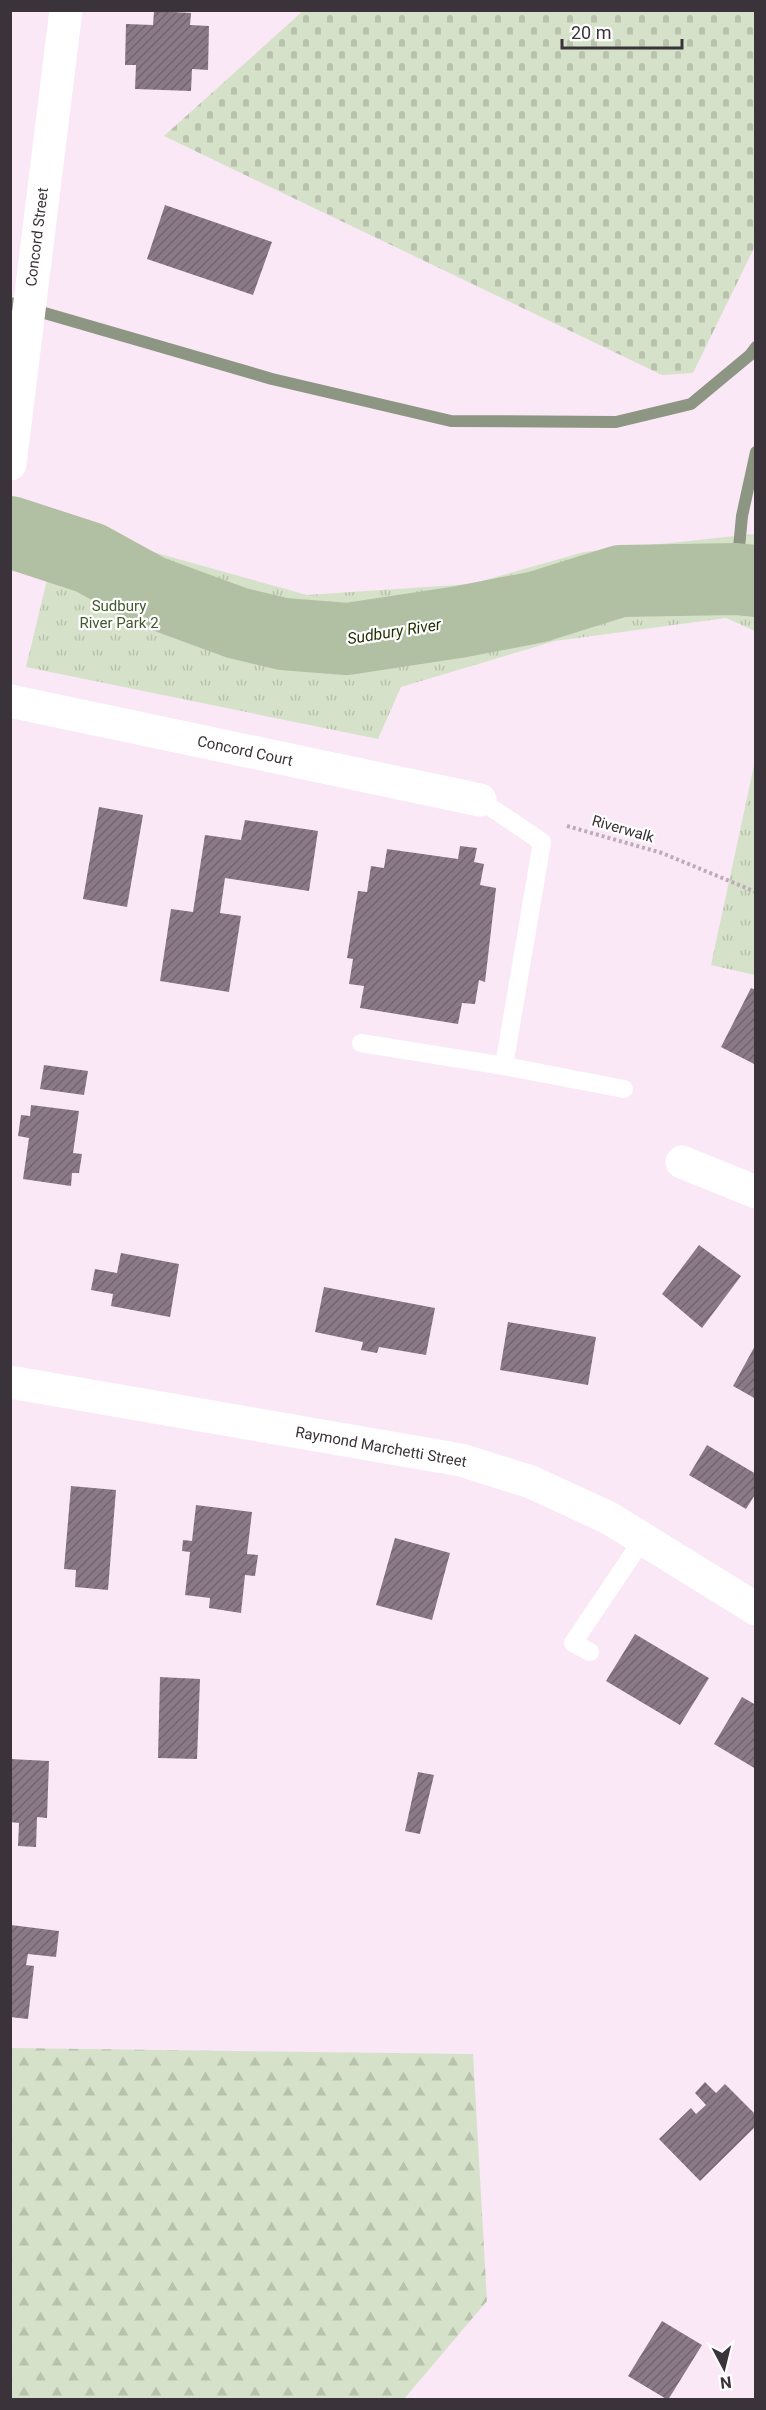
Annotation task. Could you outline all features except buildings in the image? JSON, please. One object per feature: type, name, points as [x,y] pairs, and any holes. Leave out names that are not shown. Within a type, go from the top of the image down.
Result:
[{"type":"street","name":"Concord Street","points":[[10,464],[66,10]]},
{"type":"street","name":"Concord Court","points":[[10,701],[480,800]]},
{"type":"street","points":[[682,1162],[756,1192]]},
{"type":"street","name":"Raymond Marchetti Street","points":[[10,1382],[461,1460],[531,1482],[609,1518],[756,1609]]},
{"type":"lane","points":[[480,800],[542,842],[504,1066]]},
{"type":"lane","points":[[361,1043],[504,1066],[624,1089]]},
{"type":"lane","points":[[590,1652],[573,1643],[643,1539]]},
{"type":"path","name":"Riverwalk","points":[[560,824],[662,853],[756,892]]},
{"type":"green space","points":[[304,10],[755,11],[755,246],[693,373],[662,375],[164,136]]},
{"type":"green space","name":"Sudbury River Park 2","points":[[60,526],[307,595],[471,584],[584,552],[755,534],[755,631],[726,618],[555,641],[401,687],[378,739],[26,667]]},
{"type":"green space","points":[[755,761],[756,975],[711,965]]},
{"type":"green space","points":[[11,2048],[473,2054],[487,2301],[404,2399],[11,2399]]},
{"type":"waterway","points":[[10,303],[272,379],[451,421],[616,422],[691,404],[750,355],[756,347]]},
{"type":"waterway","points":[[736,579],[742,516],[756,452]]},
{"type":"waterway","name":"Sudbury River","points":[[10,532],[90,558],[150,591],[237,623],[283,634],[347,639],[459,622],[537,607],[620,581],[736,579],[756,581]]}]
